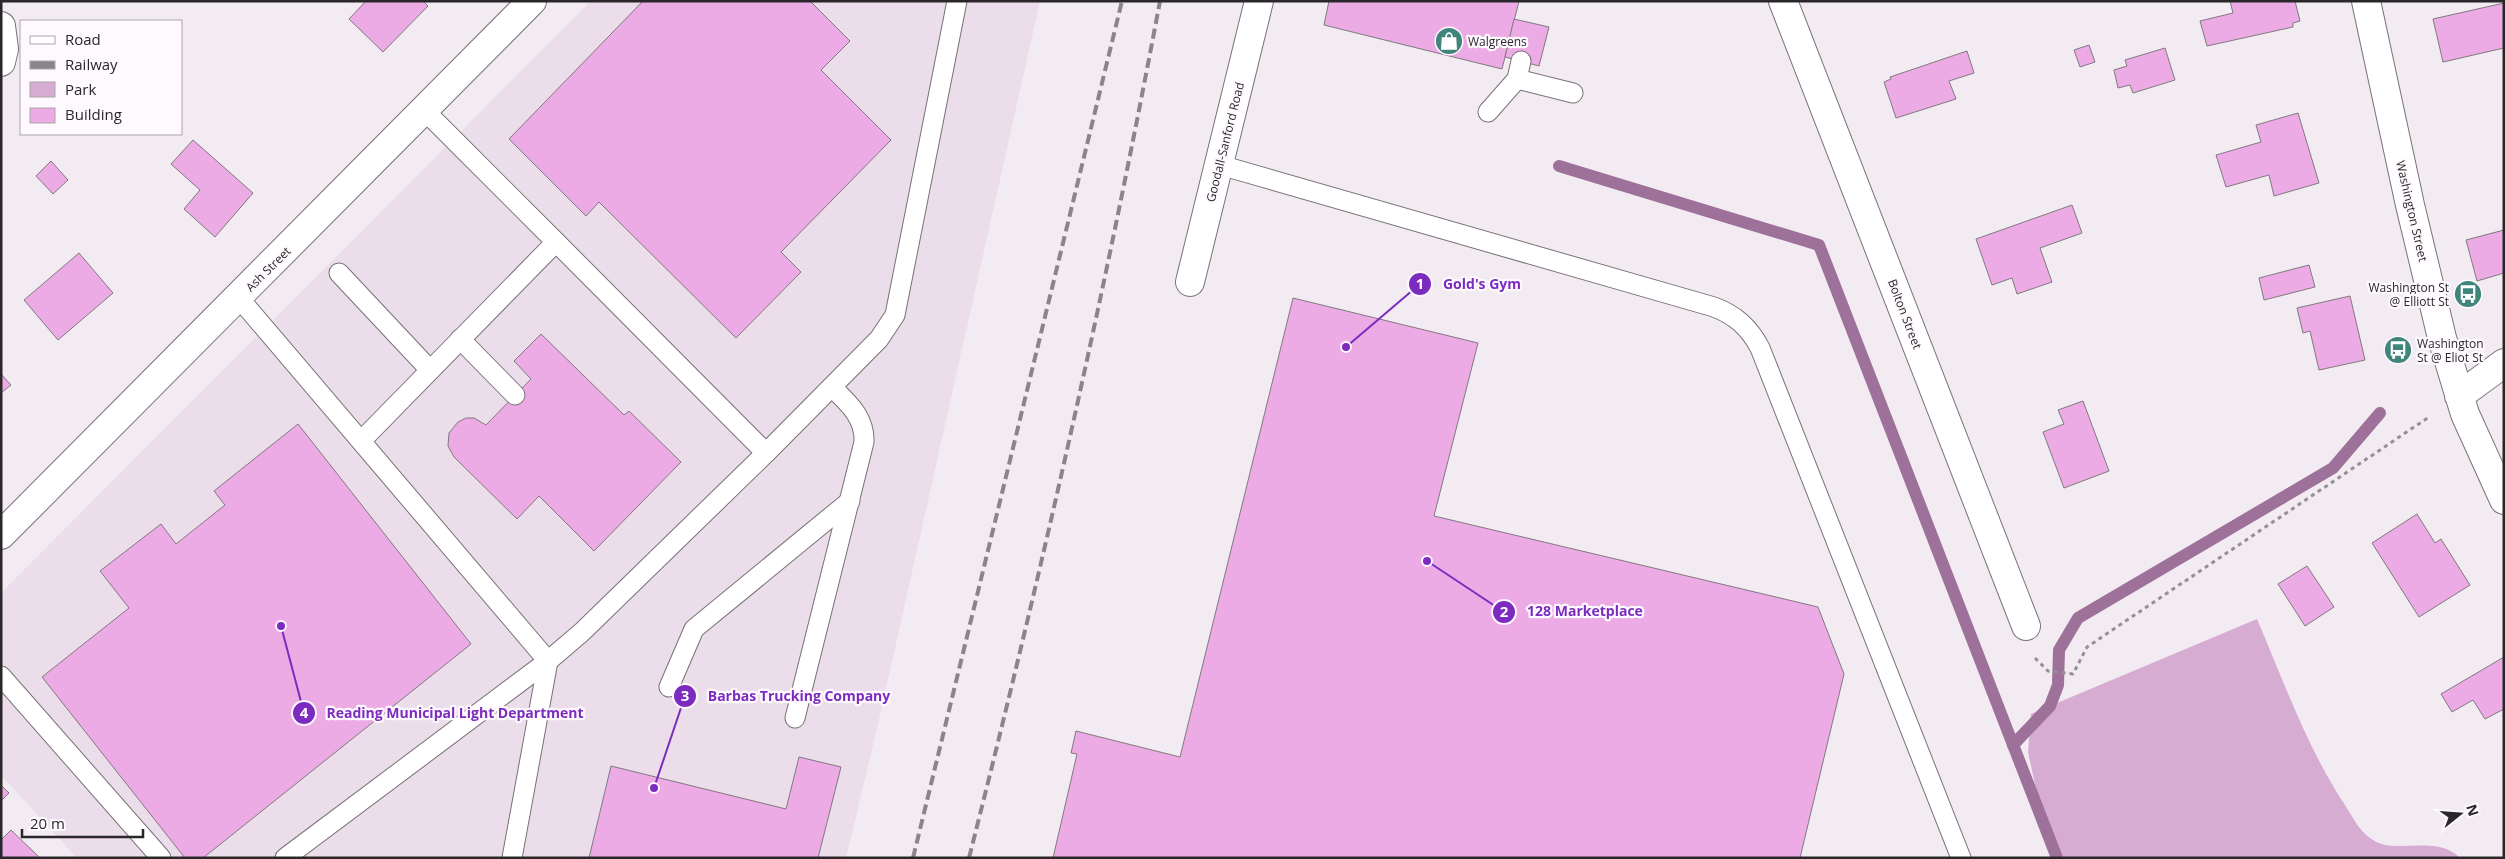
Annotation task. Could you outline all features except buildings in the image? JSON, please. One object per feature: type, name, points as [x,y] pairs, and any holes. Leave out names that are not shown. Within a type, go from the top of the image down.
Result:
[{"type":"street","name":"Ash Street","points":[[1,535],[425,111],[532,1]]},
{"type":"street","name":"Goodall-Sanford Road","points":[[1190,282],[1259,1]]},
{"type":"street","name":"Bolton Street","points":[[1783,1],[2026,626]]},
{"type":"street","name":"Washington Street","points":[[2366,1],[2410,205],[2442,338],[2459,396],[2504,500]]},
{"type":"street","points":[[1,26],[4,49],[1,62]]},
{"type":"street","points":[[2459,396],[2504,363]]},
{"type":"lane","points":[[285,858],[548,661],[582,632],[766,453],[884,333],[897,308],[956,1]]},
{"type":"lane","points":[[1488,112],[1519,70],[1573,93]]},
{"type":"lane","points":[[425,111],[766,453]]},
{"type":"lane","points":[[1220,166],[1714,307],[1736,318],[1746,326],[1760,348],[1960,858]]},
{"type":"lane","points":[[362,440],[556,242]]},
{"type":"lane","points":[[339,273],[430,370]]},
{"type":"lane","points":[[239,298],[362,440],[548,661]]},
{"type":"lane","points":[[460,339],[515,395]]},
{"type":"lane","points":[[795,718],[863,448],[864,431],[859,416],[832,387]]},
{"type":"lane","points":[[669,687],[694,629],[850,501]]},
{"type":"lane","points":[[512,858],[548,661]]},
{"type":"lane","points":[[1,676],[162,858]]},
{"type":"path","points":[[2048,671],[2073,674],[2087,648],[2459,396]]},
{"type":"shaded area","points":[[591,1],[1040,1],[876,733],[846,858],[77,858],[1,775],[1,593]]},
{"type":"green space","points":[[2257,619],[2319,761],[2360,829],[2373,840],[2382,844],[2440,847],[2451,851],[2460,858],[2057,858],[2036,789],[2028,752],[2031,714]]},
{"type":"waterway","points":[[1559,166],[1819,245],[2057,858]]},
{"type":"waterway","points":[[2013,745],[2050,706],[2058,685],[2059,650],[2078,618],[2333,468],[2380,413]]},
{"type":"railway","points":[[913,858],[1122,1]]},
{"type":"railway","points":[[969,858],[1022,645],[1095,324],[1160,1]]},
{"type":"place","name":"Walgreens","points":[[1449,41]]},
{"type":"place","name":"Washington St @ Elliott St","points":[[2468,294]]},
{"type":"place","name":"Gold's Gym","points":[[1346,347]]},
{"type":"place","name":"Washington St @ Eliot St","points":[[2398,350]]},
{"type":"place","name":"128 Marketplace","points":[[1427,561]]},
{"type":"place","name":"Reading Municipal Light Department","points":[[281,626]]},
{"type":"place","name":"Barbas Trucking Company","points":[[654,788]]}]
